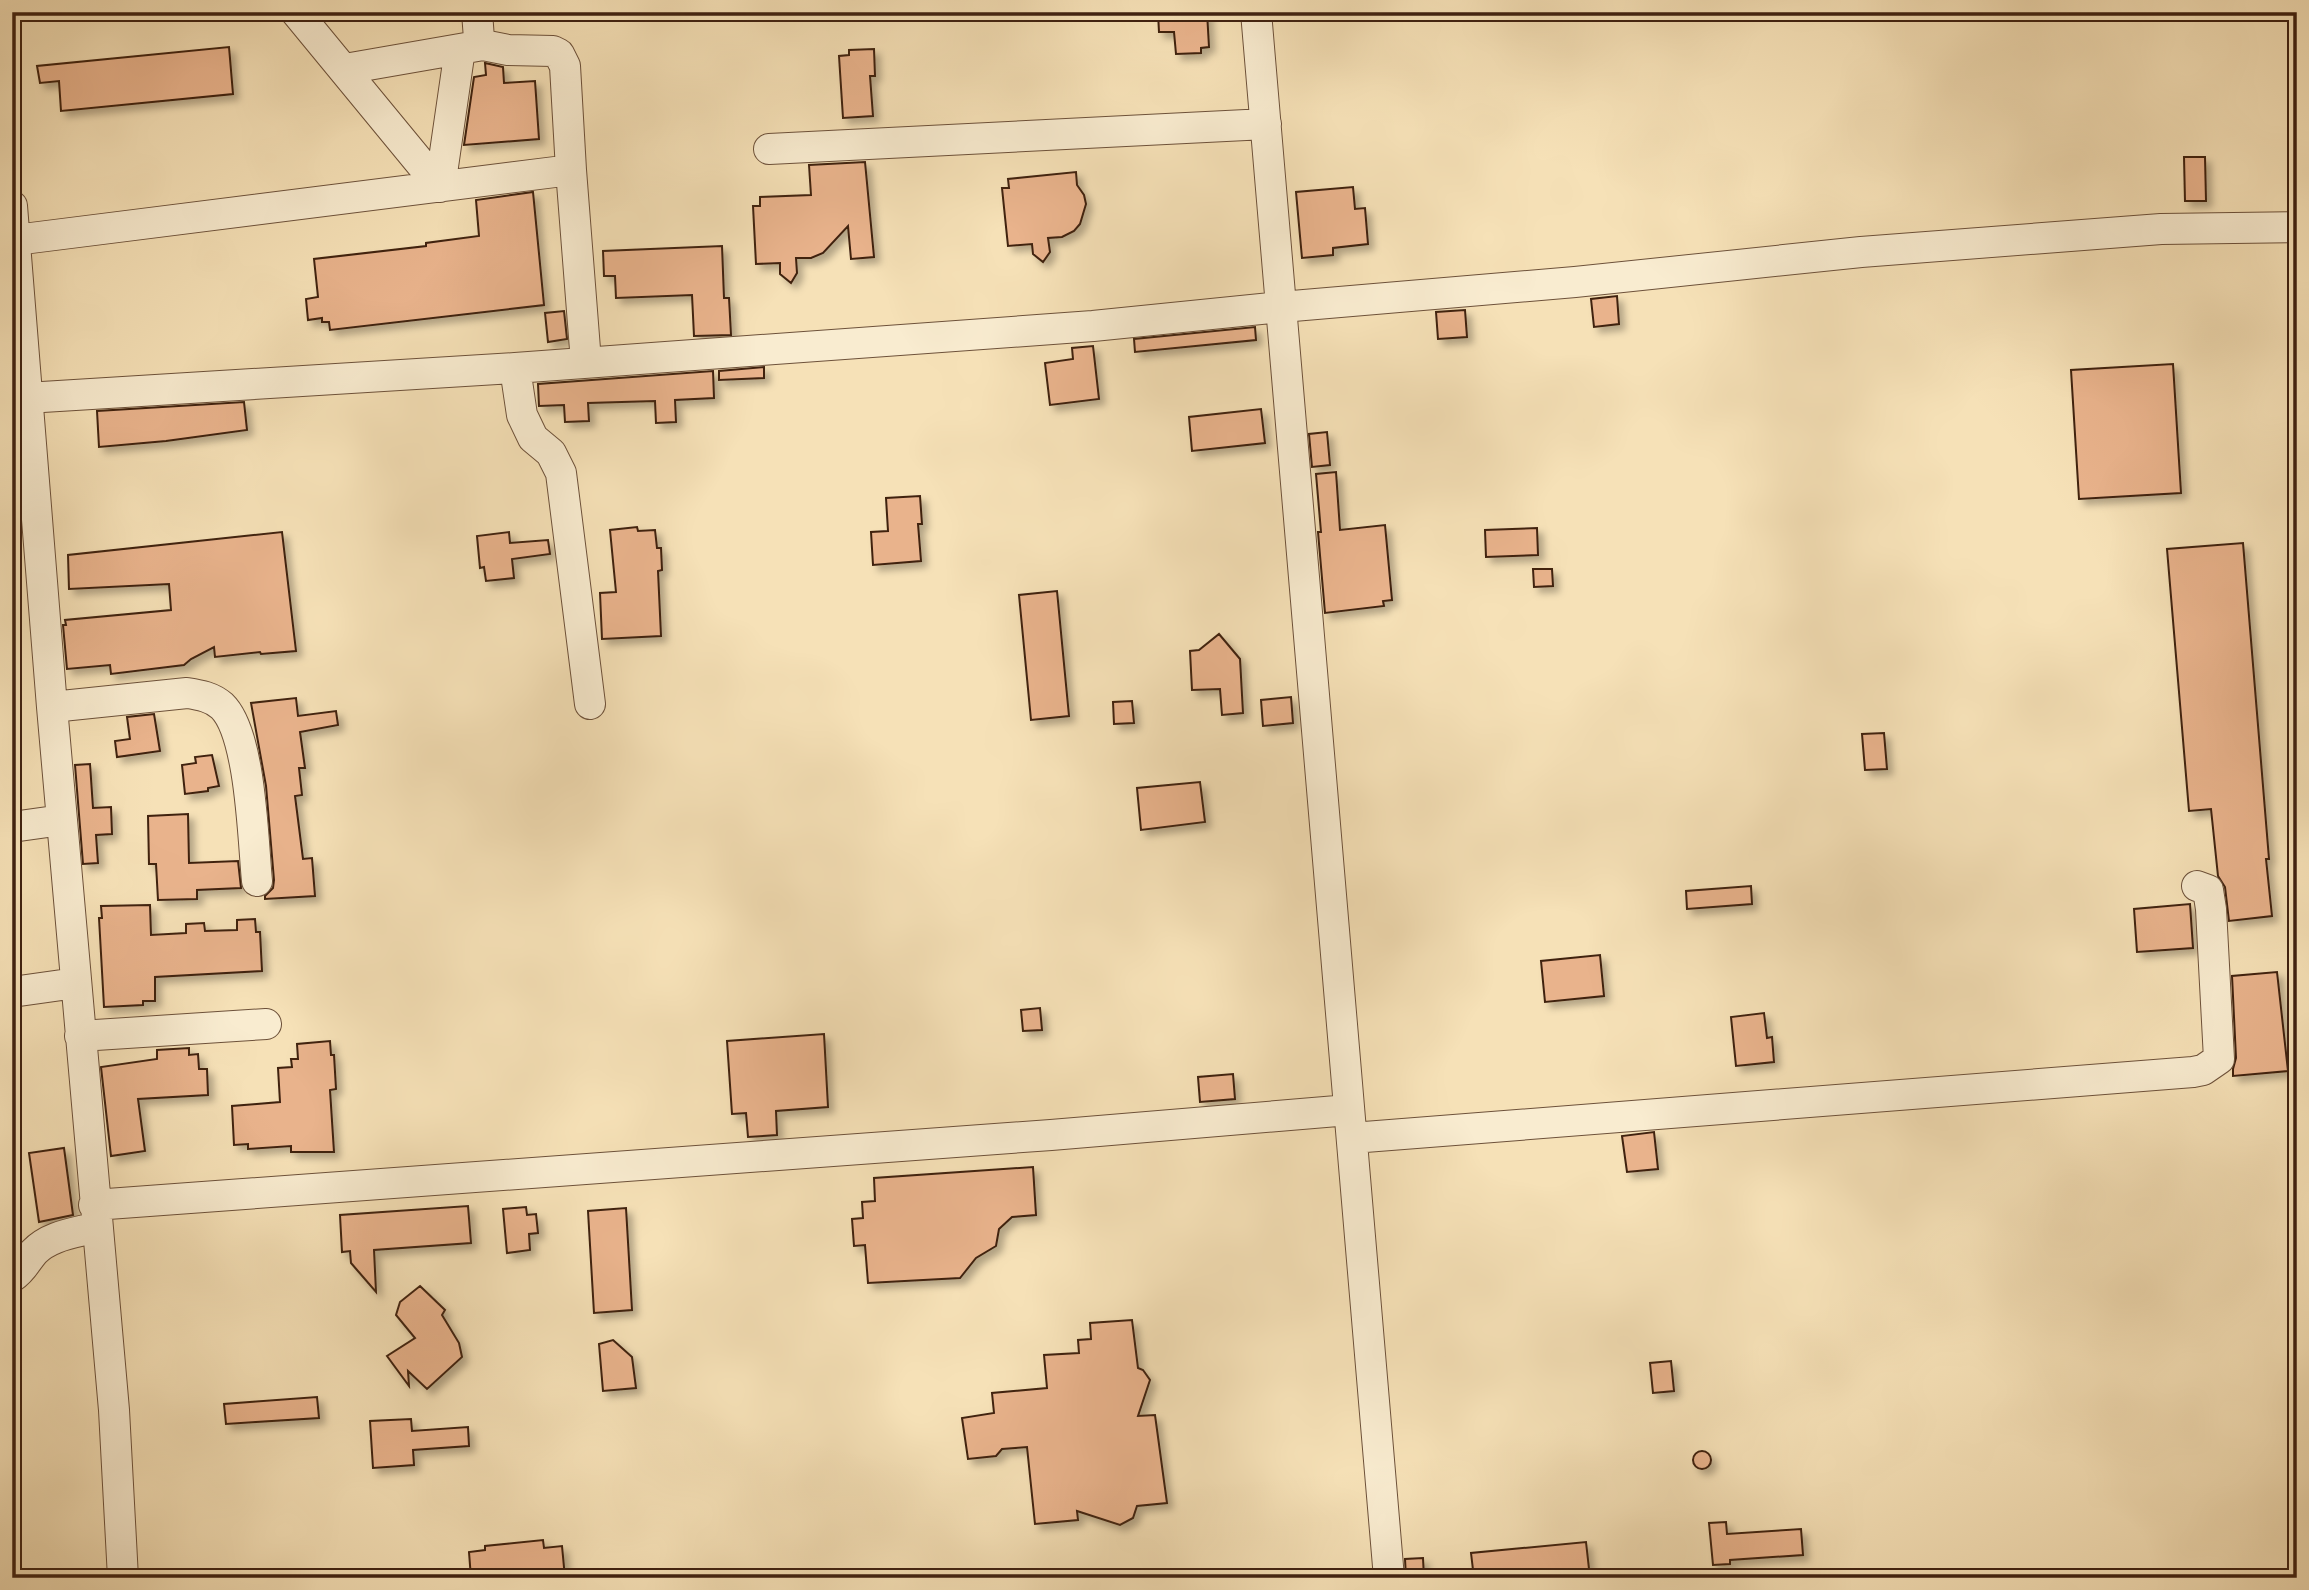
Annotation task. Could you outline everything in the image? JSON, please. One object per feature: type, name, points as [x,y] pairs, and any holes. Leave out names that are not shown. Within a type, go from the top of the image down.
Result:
[{"type":"street","points":[[296,12],[440,187]]},
{"type":"street","points":[[440,187],[471,47],[479,39],[477,12]]},
{"type":"street","points":[[1256,12],[1389,1578]]},
{"type":"street","points":[[345,69],[471,47],[553,51],[563,59],[586,362]]},
{"type":"street","points":[[769,149],[1266,124]]},
{"type":"street","points":[[15,240],[571,170]]},
{"type":"street","points":[[12,206],[95,1216],[114,1410],[123,1578]]},
{"type":"street","points":[[26,398],[515,368],[1093,326],[1575,282],[1861,252],[2161,229],[2297,227]]},
{"type":"street","points":[[515,368],[522,415],[533,438],[551,453],[561,472],[590,704]]},
{"type":"street","points":[[52,707],[187,693],[207,697],[221,705],[231,717],[241,744],[257,881]]},
{"type":"street","points":[[12,827],[62,820]]},
{"type":"street","points":[[12,1277],[22,1271],[33,1252],[47,1241],[95,1216],[1011,1138],[1350,1124],[2180,1073],[2203,1069],[2219,1059],[2211,909],[2208,890],[2197,886]]},
{"type":"street","points":[[12,992],[76,983]]},
{"type":"street","points":[[80,1036],[267,1024]]},
{"type":"building","points":[[1207,12],[1209,47],[1201,48],[1201,53],[1176,54],[1174,32],[1159,32],[1158,13]]},
{"type":"building","points":[[229,47],[233,94],[61,111],[59,81],[40,83],[37,66]]},
{"type":"building","points":[[874,49],[875,76],[870,76],[873,116],[843,118],[839,56],[849,55],[849,50]]},
{"type":"building","points":[[485,63],[503,67],[504,83],[535,81],[539,139],[464,145],[474,77],[486,75]]},
{"type":"building","points":[[2184,157],[2205,157],[2206,201],[2185,201]]},
{"type":"building","points":[[865,162],[874,257],[851,259],[848,226],[823,253],[811,258],[796,258],[797,273],[791,283],[780,274],[780,263],[756,264],[753,206],[760,206],[760,197],[811,195],[809,165]]},
{"type":"building","points":[[1076,172],[1077,185],[1086,204],[1080,224],[1074,231],[1062,237],[1048,238],[1050,252],[1043,262],[1033,254],[1032,244],[1008,246],[1002,188],[1009,188],[1008,179]]},
{"type":"building","points":[[1353,187],[1355,209],[1365,208],[1368,244],[1333,248],[1333,255],[1302,258],[1296,192]]},
{"type":"building","points":[[533,192],[544,305],[330,330],[329,322],[322,322],[322,318],[308,320],[306,299],[318,297],[314,259],[426,246],[426,243],[479,236],[476,200]]},
{"type":"building","points":[[722,246],[724,298],[729,298],[731,335],[694,336],[692,295],[616,298],[615,276],[604,276],[603,251]]},
{"type":"building","points":[[1617,296],[1619,324],[1594,327],[1591,299]]},
{"type":"building","points":[[1465,310],[1467,337],[1438,339],[1436,312]]},
{"type":"building","points":[[564,311],[567,339],[548,342],[545,313]]},
{"type":"building","points":[[1255,327],[1256,340],[1135,352],[1134,339]]},
{"type":"building","points":[[1093,346],[1099,399],[1050,405],[1045,363],[1073,359],[1072,348]]},
{"type":"building","points":[[2173,364],[2181,493],[2079,499],[2071,370]]},
{"type":"building","points":[[764,367],[764,378],[719,380],[719,371]]},
{"type":"building","points":[[713,371],[714,398],[675,400],[676,422],[656,423],[655,401],[588,403],[589,421],[565,422],[564,405],[539,406],[538,384]]},
{"type":"building","points":[[244,402],[247,430],[99,447],[97,411]]},
{"type":"building","points":[[1261,409],[1265,443],[1192,451],[1189,417]]},
{"type":"building","points":[[1327,432],[1330,465],[1312,467],[1309,434]]},
{"type":"building","points":[[1336,472],[1340,530],[1385,525],[1392,600],[1383,601],[1384,606],[1325,613],[1316,474]]},
{"type":"building","points":[[920,496],[922,524],[918,524],[921,561],[873,565],[871,532],[888,531],[886,498]]},
{"type":"building","points":[[637,527],[638,531],[655,530],[657,548],[661,548],[662,570],[658,571],[661,636],[602,639],[600,593],[616,592],[610,530]]},
{"type":"building","points":[[1537,528],[1538,555],[1486,557],[1485,530]]},
{"type":"building","points":[[282,532],[296,651],[215,657],[214,647],[184,665],[111,674],[110,665],[67,669],[63,625],[66,625],[65,620],[171,610],[169,584],[69,589],[68,555]]},
{"type":"building","points":[[509,532],[510,543],[548,540],[550,554],[512,559],[514,578],[486,581],[484,567],[480,568],[477,536]]},
{"type":"building","points":[[2243,543],[2272,916],[2229,921],[2225,887],[2218,876],[2211,809],[2189,811],[2167,549]]},
{"type":"building","points":[[1533,569],[1552,569],[1553,586],[1534,587]]},
{"type":"building","points":[[1057,591],[1069,716],[1031,720],[1019,595]]},
{"type":"building","points":[[1219,634],[1240,659],[1243,713],[1222,715],[1220,689],[1192,690],[1190,651],[1199,650]]},
{"type":"building","points":[[1291,697],[1293,723],[1263,726],[1261,700]]},
{"type":"building","points":[[296,698],[298,716],[336,711],[338,725],[300,732],[305,768],[299,768],[302,795],[295,796],[303,859],[312,858],[315,896],[265,899],[273,888],[274,880],[266,786],[251,703]]},
{"type":"building","points":[[1132,701],[1134,723],[1114,724],[1113,702]]},
{"type":"building","points":[[154,714],[160,751],[117,757],[115,741],[130,739],[127,717]]},
{"type":"building","points":[[1884,733],[1887,769],[1865,770],[1862,734]]},
{"type":"building","points":[[212,755],[219,786],[208,788],[208,791],[185,794],[182,765],[196,763],[195,757]]},
{"type":"building","points":[[90,764],[93,808],[111,807],[112,834],[96,835],[98,863],[83,864],[75,765]]},
{"type":"building","points":[[1200,782],[1205,822],[1141,830],[1137,788]]},
{"type":"building","points":[[188,814],[189,863],[238,861],[241,888],[197,890],[197,899],[158,900],[156,864],[149,864],[148,816]]},
{"type":"building","points":[[1751,886],[1752,904],[1687,909],[1686,891]]},
{"type":"building","points":[[2190,904],[2193,948],[2137,952],[2134,909]]},
{"type":"building","points":[[150,905],[151,935],[186,933],[186,924],[204,923],[205,931],[237,930],[237,920],[255,919],[256,932],[260,932],[262,971],[155,977],[155,1001],[143,1001],[143,1005],[104,1007],[99,918],[102,918],[101,906]]},
{"type":"building","points":[[1600,955],[1604,996],[1545,1002],[1541,961]]},
{"type":"building","points":[[2277,972],[2288,1071],[2233,1076],[2236,1058],[2232,976]]},
{"type":"building","points":[[1040,1008],[1042,1030],[1023,1031],[1021,1010]]},
{"type":"building","points":[[1764,1013],[1767,1038],[1772,1037],[1774,1062],[1736,1066],[1731,1017]]},
{"type":"building","points":[[824,1034],[828,1107],[776,1111],[777,1135],[748,1137],[746,1113],[732,1114],[727,1041]]},
{"type":"building","points":[[330,1041],[331,1055],[334,1055],[336,1089],[330,1090],[334,1152],[291,1152],[291,1146],[248,1149],[248,1144],[234,1145],[232,1106],[280,1102],[278,1068],[292,1067],[291,1059],[298,1059],[297,1044]]},
{"type":"building","points":[[189,1048],[189,1055],[198,1054],[199,1069],[207,1069],[208,1095],[138,1099],[145,1151],[111,1156],[101,1067],[157,1059],[157,1050]]},
{"type":"building","points":[[1233,1074],[1235,1099],[1200,1102],[1198,1077]]},
{"type":"building","points":[[1654,1132],[1658,1169],[1627,1172],[1622,1136]]},
{"type":"building","points":[[64,1148],[73,1215],[39,1222],[29,1153]]},
{"type":"building","points":[[1033,1167],[1036,1215],[1012,1217],[999,1229],[996,1246],[976,1258],[960,1278],[868,1283],[865,1245],[854,1246],[852,1219],[863,1218],[862,1202],[875,1201],[874,1178]]},
{"type":"building","points":[[468,1206],[471,1243],[374,1250],[376,1292],[351,1263],[350,1251],[342,1252],[340,1215]]},
{"type":"building","points":[[526,1207],[527,1215],[536,1214],[538,1233],[529,1234],[530,1250],[507,1253],[503,1209]]},
{"type":"building","points":[[626,1208],[632,1310],[594,1313],[588,1211]]},
{"type":"building","points":[[420,1286],[445,1310],[442,1315],[459,1343],[462,1357],[427,1389],[408,1371],[409,1386],[387,1356],[415,1338],[396,1315],[400,1302]]},
{"type":"building","points":[[1132,1320],[1138,1368],[1143,1370],[1150,1380],[1138,1416],[1155,1415],[1167,1503],[1137,1506],[1133,1518],[1120,1525],[1077,1511],[1078,1520],[1035,1524],[1027,1447],[1002,1449],[996,1456],[968,1459],[962,1418],[994,1413],[992,1393],[1047,1388],[1044,1355],[1079,1353],[1078,1340],[1091,1339],[1090,1323]]},
{"type":"building","points":[[613,1340],[632,1357],[636,1388],[603,1391],[599,1344]]},
{"type":"building","points":[[1671,1361],[1674,1391],[1653,1393],[1650,1363]]},
{"type":"building","points":[[317,1397],[319,1418],[226,1424],[224,1404]]},
{"type":"building","points":[[411,1419],[412,1431],[468,1427],[469,1446],[413,1450],[414,1465],[373,1468],[370,1421]]},
{"type":"building","points":[[1702,1451],[1708,1454],[1711,1460],[1708,1466],[1702,1469],[1696,1466],[1693,1460],[1696,1454]]},
{"type":"building","points":[[1726,1522],[1727,1534],[1801,1529],[1803,1555],[1730,1560],[1730,1564],[1713,1565],[1709,1523]]},
{"type":"building","points":[[543,1540],[544,1548],[562,1546],[565,1578],[471,1578],[469,1552],[485,1550],[485,1546]]},
{"type":"building","points":[[1586,1542],[1590,1578],[1474,1578],[1471,1553]]},
{"type":"building","points":[[1423,1558],[1424,1578],[1406,1578],[1405,1559]]}]
